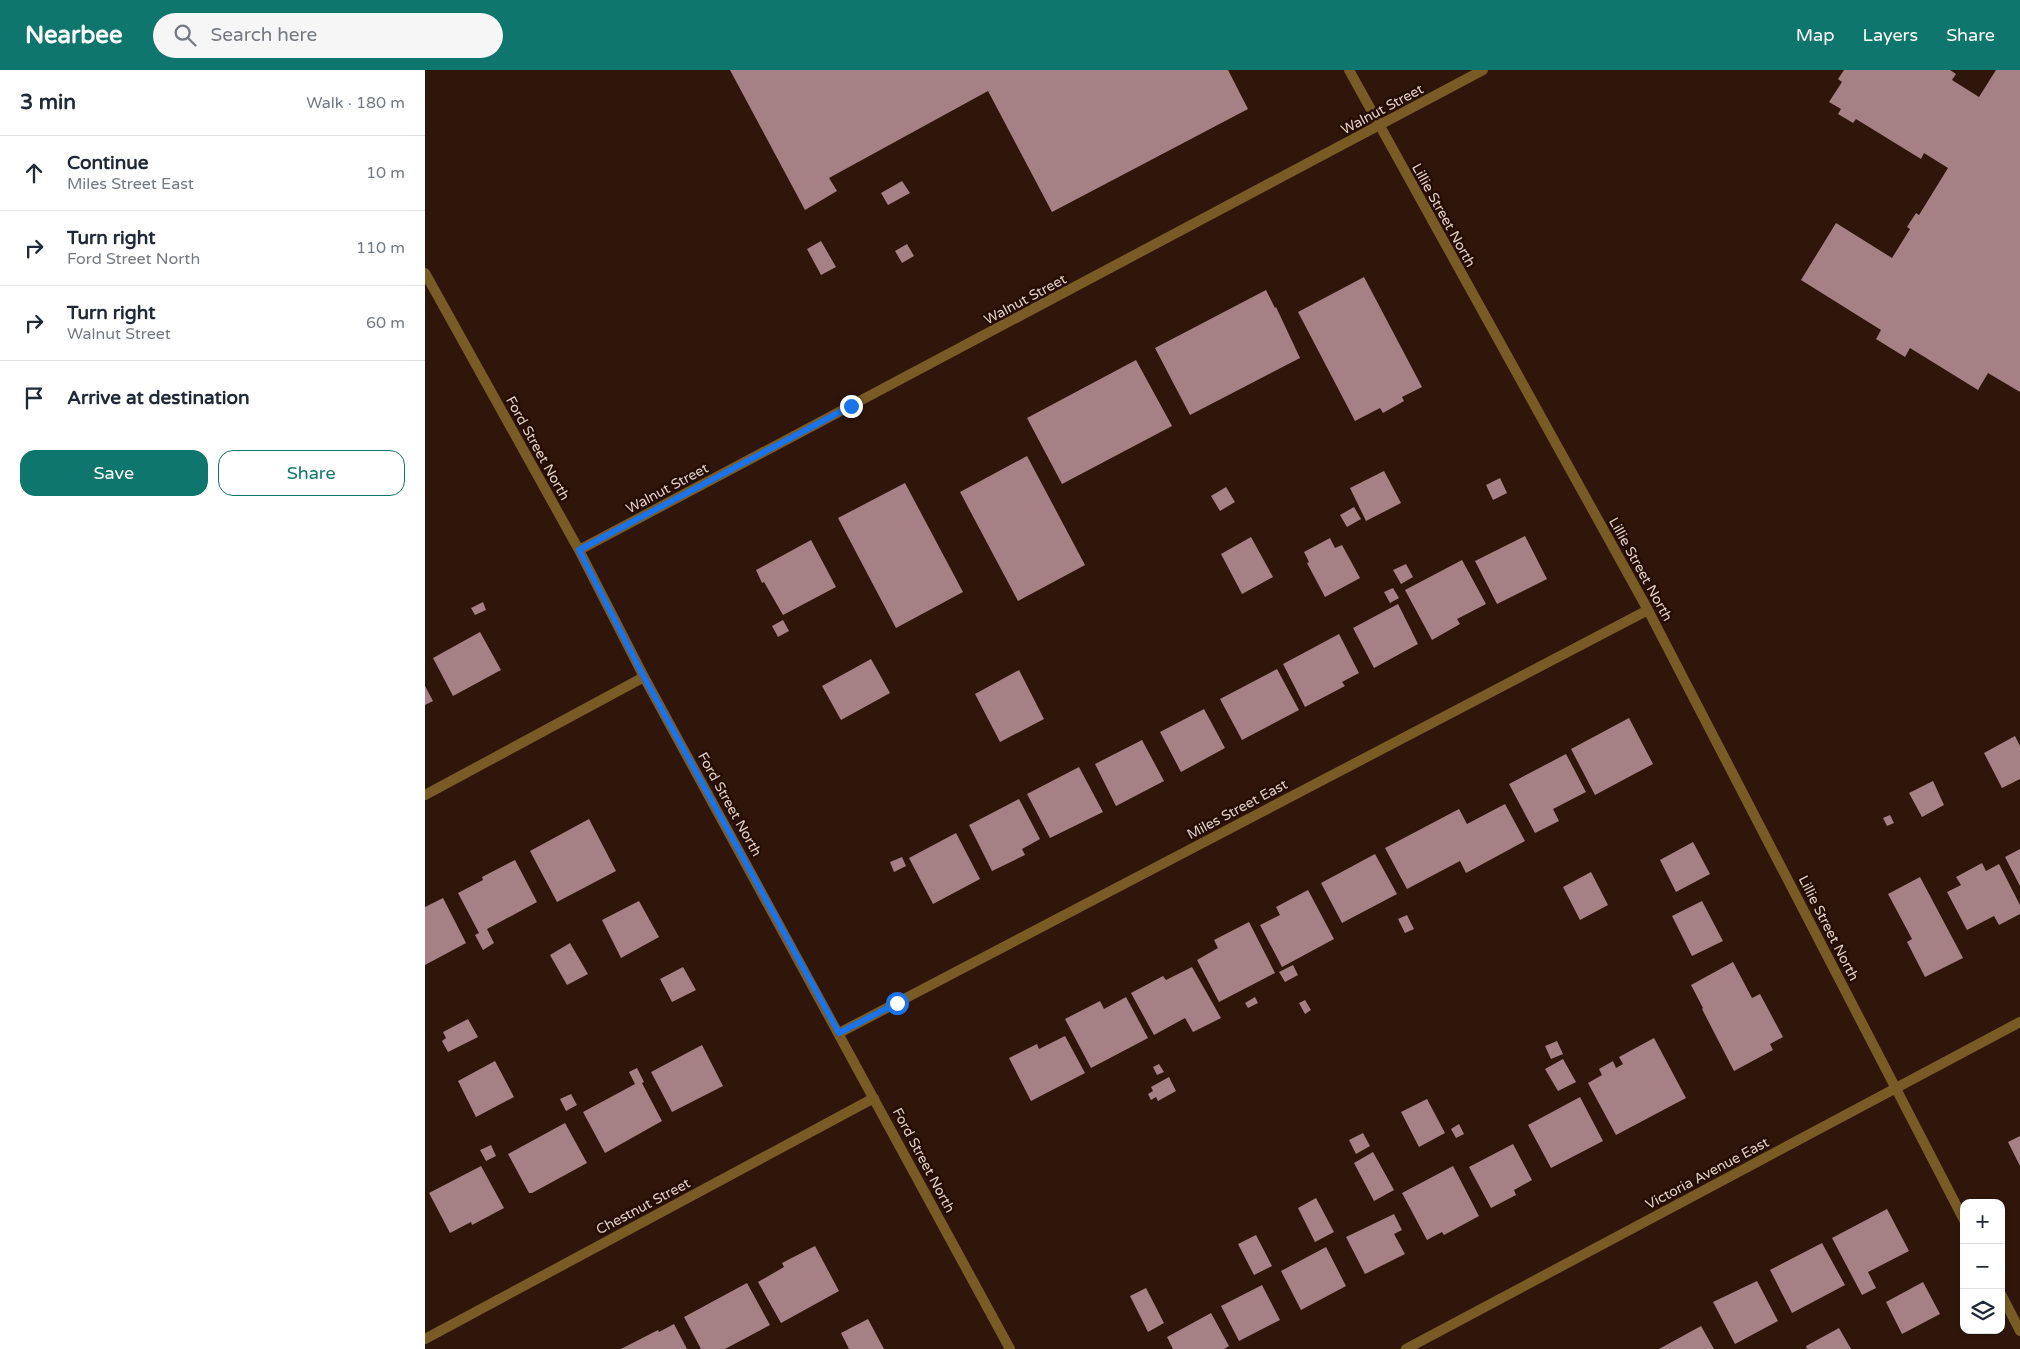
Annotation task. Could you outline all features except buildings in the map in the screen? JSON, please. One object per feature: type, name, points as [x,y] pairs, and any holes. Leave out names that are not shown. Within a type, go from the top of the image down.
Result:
[{"type":"street","name":"Lillie Street North","points":[[1349,70],[1648,610],[1897,1087],[1960,1212]]},
{"type":"street","name":"Walnut Street","points":[[579,550],[1379,127],[1483,70]]},
{"type":"street","name":"Ford Street North","points":[[425,273],[579,550],[644,677],[1010,1349]]},
{"type":"street","name":"Miles Street East","points":[[839,1033],[1648,610]]},
{"type":"street","points":[[425,795],[644,677]]},
{"type":"street","name":"Victoria Avenue East","points":[[1406,1349],[2020,1022]]},
{"type":"street","name":"Chestnut Street","points":[[425,1339],[874,1098]]},
{"type":"street","points":[[2005,1302],[2020,1331]]},
{"type":"route","points":[[851,406],[579,550],[644,677],[839,1033],[897,1003]]}]
